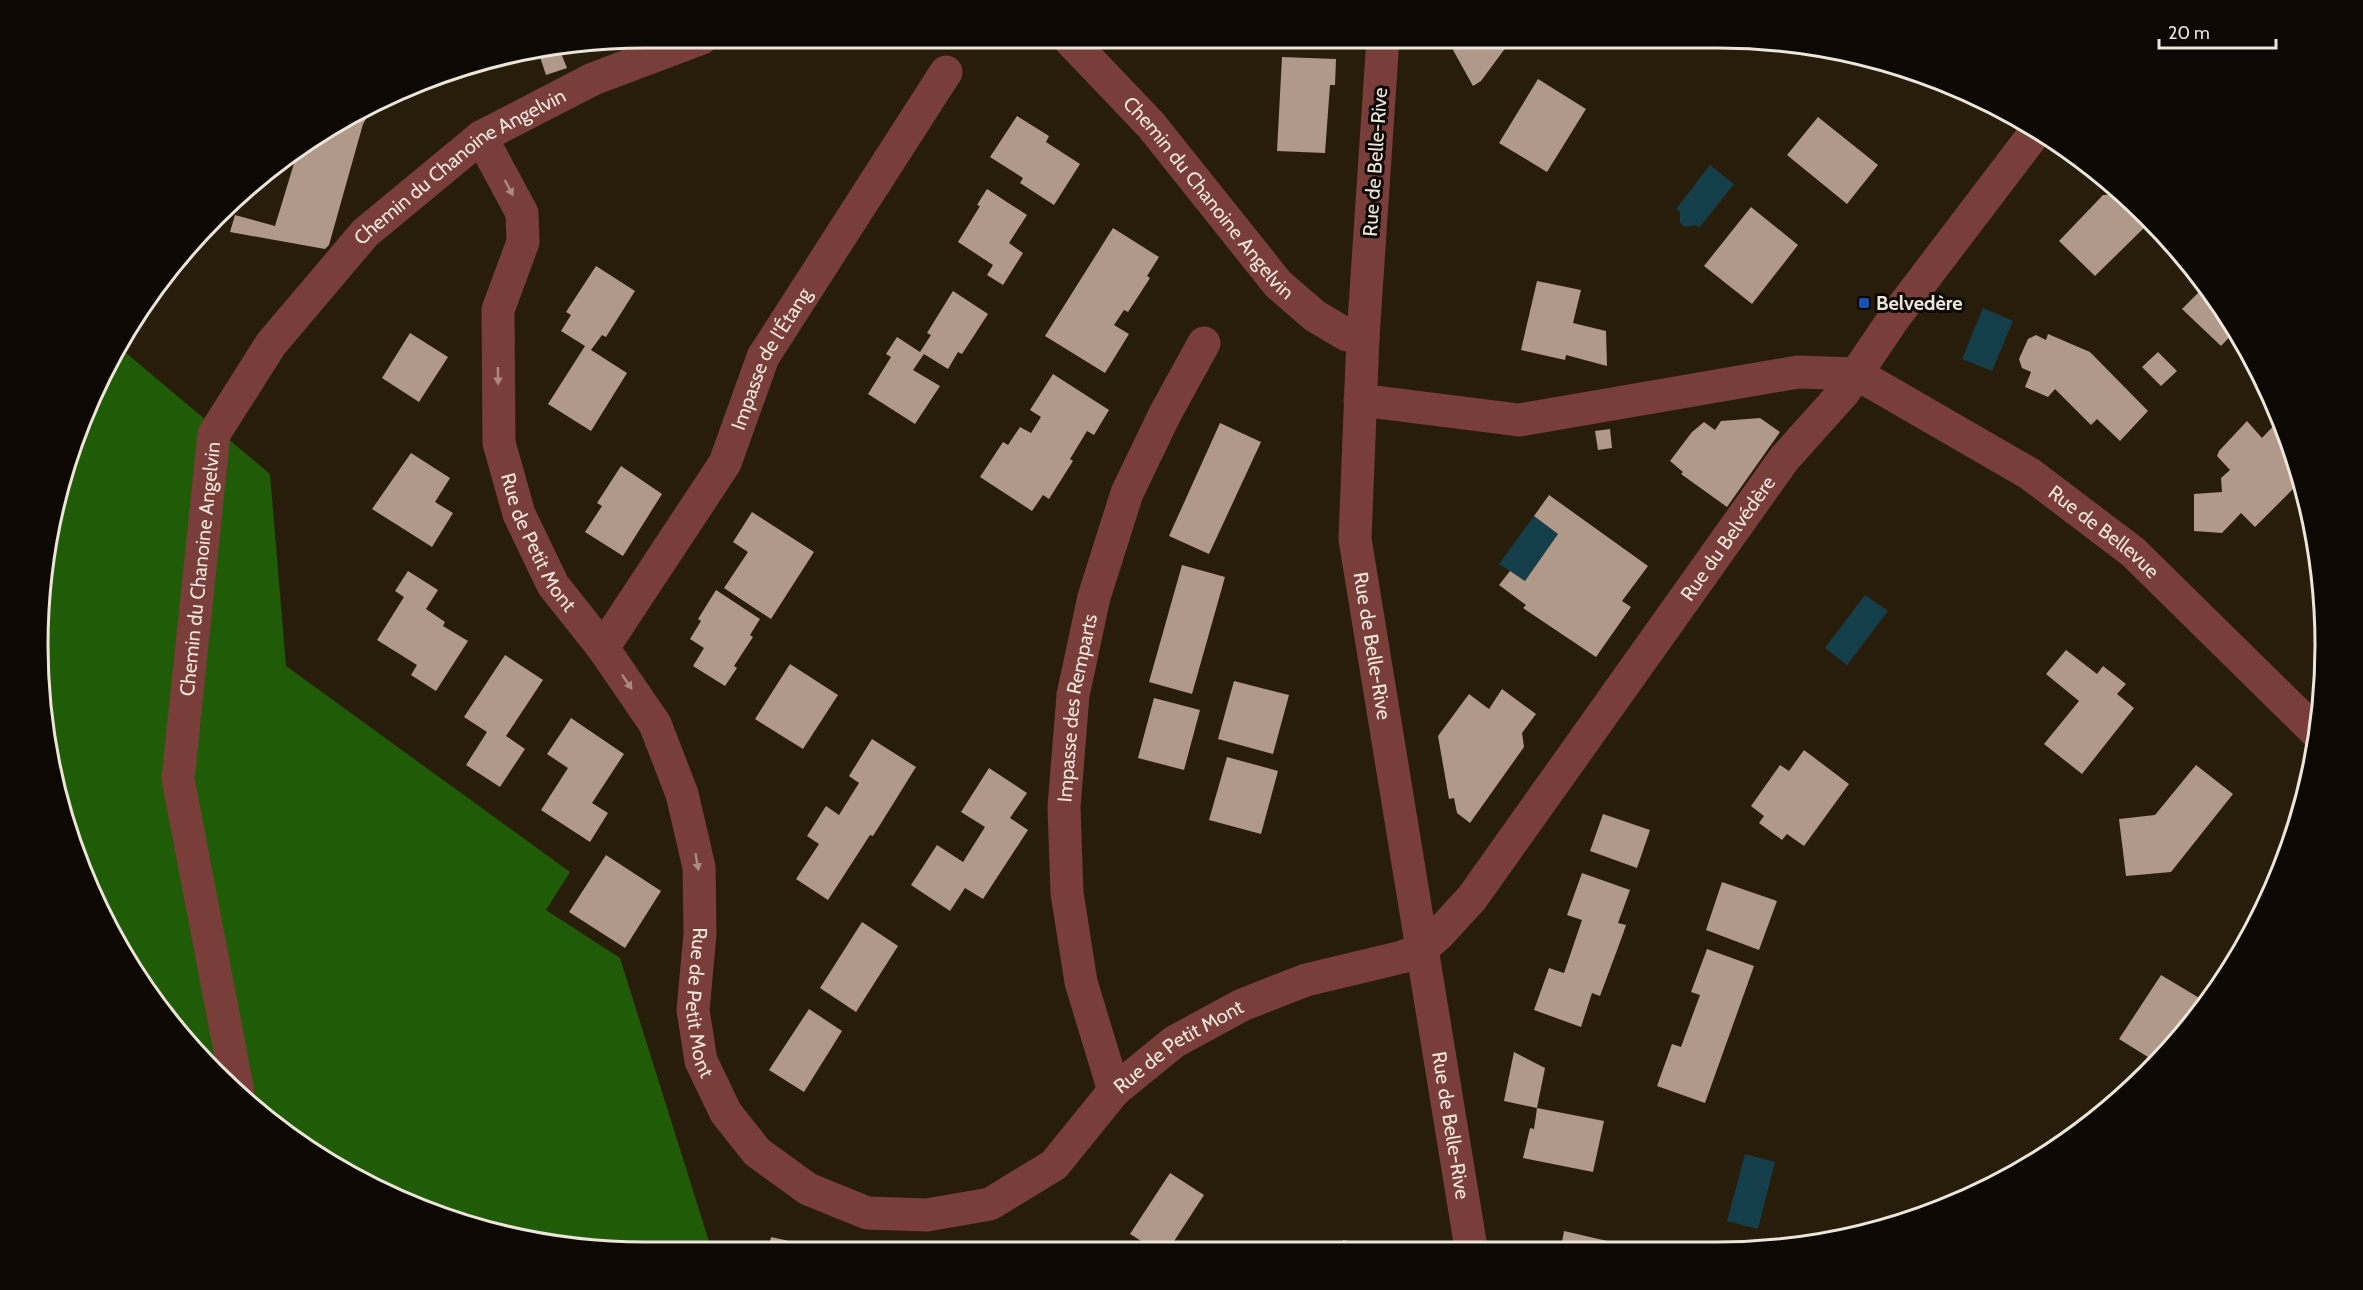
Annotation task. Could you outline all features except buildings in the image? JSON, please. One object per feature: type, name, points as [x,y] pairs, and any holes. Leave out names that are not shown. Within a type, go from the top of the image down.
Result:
[{"type":"street","name":"Chemin du Chanoine Angelvin","points":[[236,1079],[178,779],[214,434],[271,344],[365,233],[481,137],[593,79],[675,48]]},
{"type":"street","name":"Chemin du Chanoine Angelvin","points":[[1078,48],[1151,125],[1278,284],[1315,316],[1347,335],[1363,337]]},
{"type":"street","name":"Rue de Belle-Rive","points":[[1382,48],[1363,337],[1355,538],[1470,1242]]},
{"type":"street","name":"Impasse de l'Étang","points":[[603,648],[725,463],[763,357],[946,72]]},
{"type":"street","name":"Rue de Petit Mont","points":[[481,137],[522,213],[523,242],[498,310],[499,443],[519,514],[553,585],[603,648],[655,724],[682,794],[699,867],[700,934],[693,1010],[701,1061],[726,1113],[757,1152],[808,1189],[867,1213],[927,1215],[990,1204],[1054,1165],[1114,1091],[1174,1042],[1242,1005],[1306,980],[1402,957],[1421,950]]},
{"type":"street","name":"Rue du Belvédère","points":[[1421,950],[1438,935],[1472,897],[1784,459],[1844,392],[1894,318],[2032,137]]},
{"type":"street","name":"Impasse des Remparts","points":[[1114,1091],[1081,982],[1067,893],[1064,807],[1073,695],[1094,597],[1128,493],[1165,414],[1204,343]]},
{"type":"street","points":[[1360,400],[1519,420],[1798,372],[1857,374]]},
{"type":"street","name":"Rue de Bellevue","points":[[1857,374],[2030,474],[2133,552],[2310,726]]},
{"type":"green space","points":[[125,352],[270,474],[286,666],[570,872],[546,910],[620,958],[709,1242],[606,1241],[567,1237],[490,1222],[417,1197],[346,1162],[282,1119],[251,1094],[196,1039],[171,1008],[128,944],[93,873],[68,800],[53,723],[49,684],[49,606],[59,529],[68,490],[93,417]]},
{"type":"water","points":[[1710,165],[1734,184],[1699,228],[1696,225],[1685,227],[1680,223],[1680,212],[1676,209]]},
{"type":"water","points":[[1983,308],[2013,321],[1992,371],[1962,359]]},
{"type":"water","points":[[1534,516],[1558,534],[1525,581],[1499,564]]},
{"type":"water","points":[[1865,595],[1888,611],[1847,665],[1825,648]]},
{"type":"water","points":[[1745,1154],[1775,1162],[1758,1229],[1727,1221]]},
{"type":"place","name":"Belvedère","points":[[1864,303]]}]
